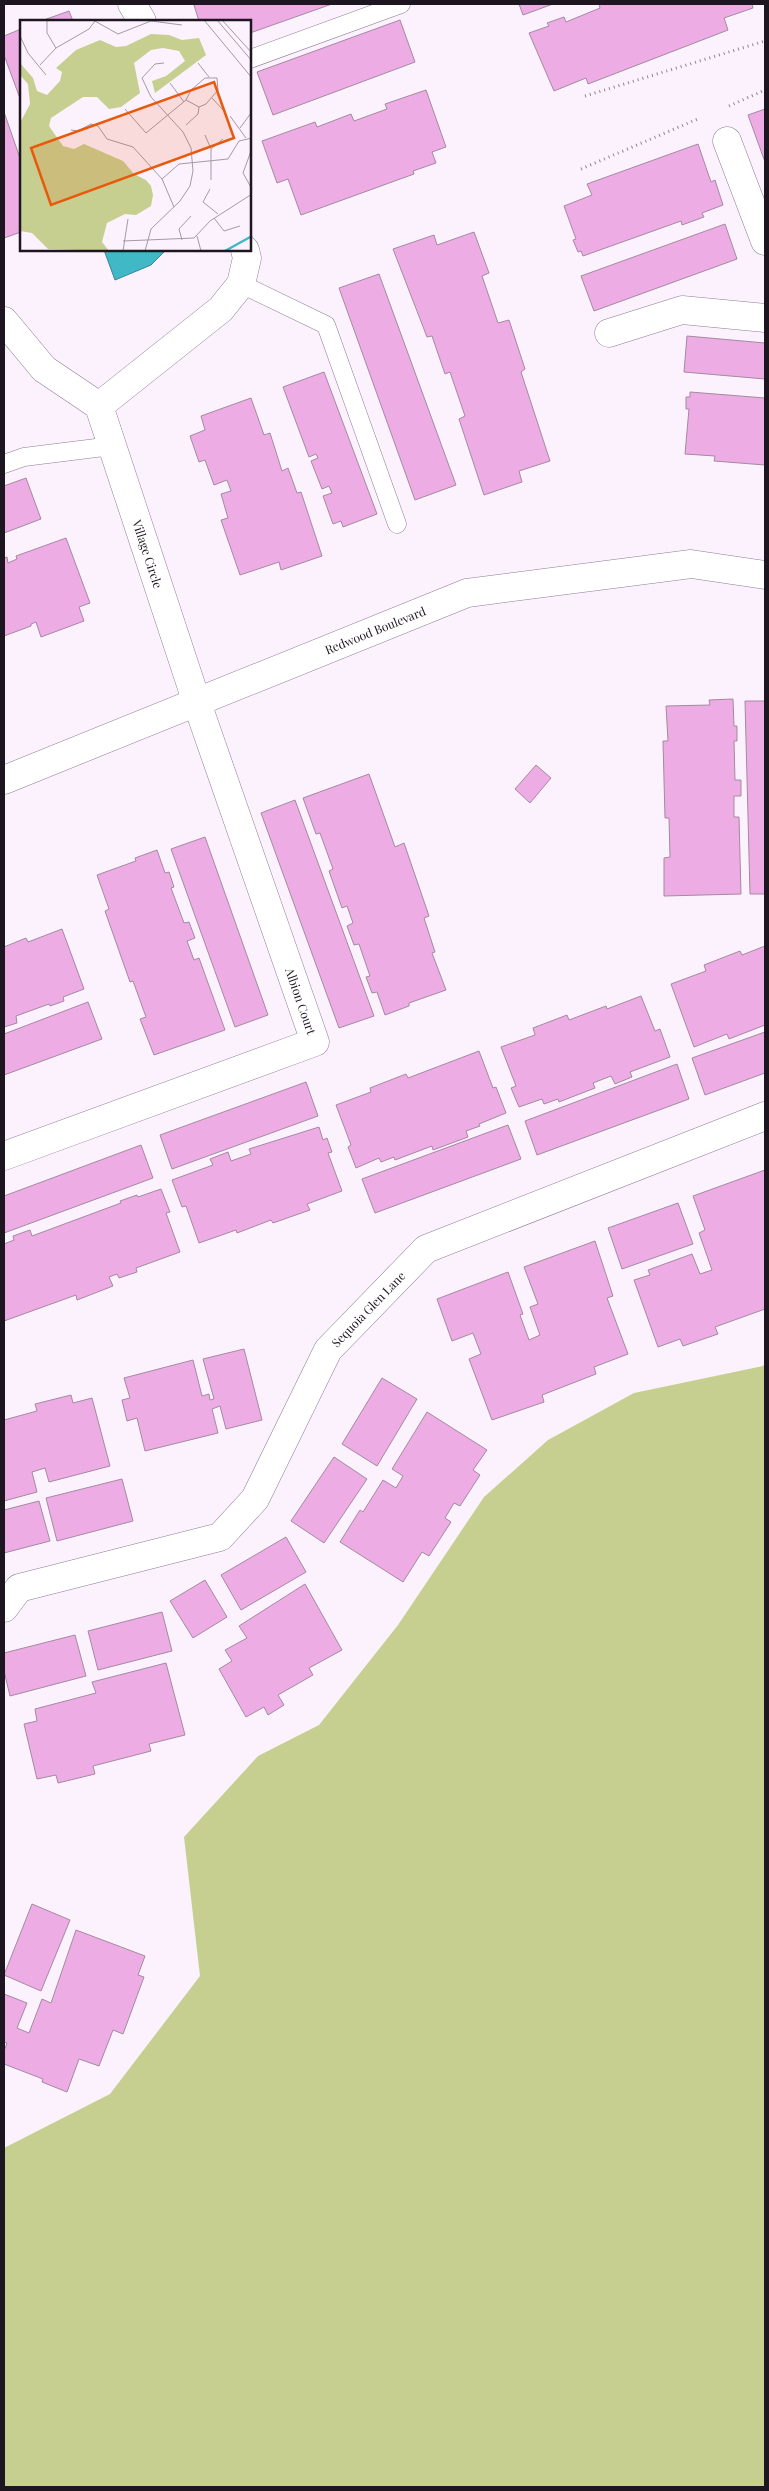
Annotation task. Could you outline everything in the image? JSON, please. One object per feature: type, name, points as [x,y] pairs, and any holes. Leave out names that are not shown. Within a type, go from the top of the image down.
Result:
[{"type":"street","points":[[132,4],[141,20]]},
{"type":"street","points":[[727,141],[765,241]]},
{"type":"street","points":[[4,322],[44,369],[99,406],[221,309],[241,284],[247,258],[245,251]]},
{"type":"street","points":[[609,333],[682,310],[765,318]]},
{"type":"street","name":"Village Circle","points":[[99,406],[197,703]]},
{"type":"street","name":"Redwood Boulevard","points":[[4,780],[467,593],[691,564],[765,575]]},
{"type":"street","name":"Albion Court","points":[[4,1156],[315,1042],[197,703]]},
{"type":"street","name":"Sequoia Glen Lane","points":[[4,1608],[19,1588],[220,1537],[255,1499],[328,1350],[426,1248],[765,1116]]},
{"type":"lane","points":[[251,59],[401,4]]},
{"type":"lane","points":[[241,284],[326,325],[397,524]]},
{"type":"lane","points":[[4,464],[24,457],[112,446]]},
{"type":"path","points":[[585,96],[765,40]]},
{"type":"path","points":[[721,109],[765,90]]},
{"type":"path","points":[[581,169],[704,116]]},
{"type":"green space","points":[[765,1363],[765,2487],[4,2487],[4,2148],[110,2094],[200,1976],[184,1837],[258,1756],[319,1725],[398,1625],[484,1497],[548,1440],[634,1393],[763,1366]]},
{"type":"water","points":[[104,251],[165,251],[151,265],[115,280]]},
{"type":"building","points":[[332,4],[251,33],[251,20],[199,20],[194,5]]},
{"type":"building","points":[[519,4],[553,4],[523,15]]},
{"type":"building","points":[[599,4],[752,4],[753,8],[724,18],[728,30],[588,84],[586,78],[554,91],[529,33],[549,26],[547,23],[564,17],[566,22],[600,8]]},
{"type":"building","points":[[69,11],[73,20],[44,20]]},
{"type":"building","points":[[400,20],[415,62],[273,115],[257,72]]},
{"type":"building","points":[[20,29],[20,98],[4,55],[4,36]]},
{"type":"building","points":[[426,90],[446,147],[432,152],[436,163],[413,171],[414,174],[301,215],[288,179],[277,183],[262,141],[315,122],[317,127],[351,114],[354,121],[387,109],[385,104]]},
{"type":"building","points":[[765,109],[765,162],[748,115]]},
{"type":"building","points":[[4,112],[20,158],[20,232],[4,238]]},
{"type":"building","points":[[698,144],[711,182],[715,180],[723,205],[702,213],[704,217],[682,225],[681,221],[583,256],[581,251],[578,252],[573,240],[576,239],[564,206],[592,195],[587,184]]},
{"type":"building","points":[[725,224],[737,259],[594,311],[581,276]]},
{"type":"building","points":[[474,232],[489,273],[482,276],[498,323],[509,320],[525,369],[521,372],[550,461],[519,471],[522,482],[484,495],[459,419],[465,416],[450,372],[445,374],[432,336],[427,337],[393,249],[434,235],[437,245]]},
{"type":"building","points":[[379,274],[456,485],[415,500],[339,288]]},
{"type":"building","points":[[687,336],[765,343],[765,379],[684,372]]},
{"type":"building","points":[[324,372],[377,514],[343,527],[341,521],[333,524],[323,496],[332,493],[329,486],[322,489],[311,461],[318,458],[316,454],[309,457],[283,387]]},
{"type":"building","points":[[690,392],[765,398],[765,465],[714,461],[715,456],[685,454],[689,409],[686,409],[686,397],[690,397]]},
{"type":"building","points":[[251,398],[264,435],[270,433],[282,471],[288,468],[297,493],[301,492],[322,556],[281,570],[279,562],[240,575],[221,520],[228,518],[221,494],[231,491],[227,480],[214,485],[205,460],[199,462],[190,436],[205,430],[201,416]]},
{"type":"building","points":[[26,478],[41,519],[4,533],[4,486]]},
{"type":"building","points":[[66,538],[90,603],[79,607],[84,621],[41,637],[36,622],[31,624],[31,626],[4,636],[4,558],[7,557],[8,563],[17,559],[16,556]]},
{"type":"building","points":[[733,699],[734,726],[737,726],[737,741],[734,741],[735,780],[741,780],[741,796],[734,796],[734,817],[739,817],[741,894],[664,896],[664,858],[670,857],[669,818],[665,818],[663,741],[668,741],[666,706],[710,705],[709,700]]},
{"type":"building","points":[[745,701],[765,701],[765,894],[750,894]]},
{"type":"building","points":[[536,765],[551,778],[530,803],[515,789]]},
{"type":"building","points":[[369,774],[395,847],[404,843],[429,916],[424,918],[435,952],[432,953],[446,990],[409,1003],[409,1006],[385,1015],[377,992],[372,993],[366,977],[370,976],[359,944],[354,945],[347,926],[353,923],[347,906],[342,908],[329,871],[333,869],[320,833],[316,834],[303,798]]},
{"type":"building","points":[[295,800],[374,1016],[339,1028],[261,813]]},
{"type":"building","points":[[205,837],[268,1015],[235,1027],[171,849]]},
{"type":"building","points":[[157,850],[165,873],[169,872],[174,887],[171,888],[184,923],[189,922],[195,938],[187,941],[194,960],[199,958],[225,1030],[154,1055],[140,1019],[146,1017],[133,981],[130,982],[105,911],[109,909],[97,875],[136,861],[135,858]]},
{"type":"building","points":[[62,929],[84,989],[63,997],[64,1001],[50,1006],[49,1004],[16,1016],[17,1023],[4,1027],[4,947],[26,938],[28,942]]},
{"type":"building","points":[[765,946],[765,1025],[729,1039],[727,1034],[694,1047],[671,984],[706,971],[704,965],[740,951],[742,955]]},
{"type":"building","points":[[641,996],[655,1031],[660,1029],[670,1057],[630,1072],[632,1077],[615,1084],[611,1076],[593,1083],[595,1088],[559,1102],[558,1099],[544,1104],[542,1099],[519,1107],[511,1088],[516,1086],[501,1047],[535,1035],[533,1028],[567,1015],[569,1020],[606,1006],[607,1009]]},
{"type":"building","points":[[88,1002],[102,1039],[4,1075],[4,1034]]},
{"type":"building","points":[[765,1032],[765,1073],[705,1095],[692,1058]]},
{"type":"building","points":[[479,1051],[493,1088],[496,1087],[506,1113],[466,1131],[468,1137],[433,1150],[432,1146],[395,1160],[394,1157],[381,1162],[379,1158],[356,1168],[348,1147],[351,1145],[336,1105],[371,1092],[370,1088],[406,1074],[408,1078]]},
{"type":"building","points":[[677,1064],[689,1099],[537,1155],[525,1121]]},
{"type":"building","points":[[306,1082],[318,1116],[172,1169],[160,1135]]},
{"type":"building","points":[[508,1125],[521,1159],[375,1213],[362,1179]]},
{"type":"building","points":[[319,1127],[323,1140],[327,1138],[332,1152],[328,1153],[342,1191],[307,1204],[310,1210],[273,1223],[271,1220],[237,1233],[236,1230],[199,1243],[186,1206],[182,1207],[172,1180],[213,1165],[210,1159],[228,1152],[231,1161],[251,1154],[249,1149]]},
{"type":"building","points":[[141,1145],[153,1178],[4,1233],[4,1196]]},
{"type":"building","points":[[765,1170],[765,1309],[715,1327],[718,1334],[683,1346],[680,1339],[658,1347],[634,1280],[650,1275],[648,1270],[692,1254],[700,1274],[712,1270],[699,1233],[705,1230],[693,1196]]},
{"type":"building","points":[[161,1189],[170,1212],[166,1213],[180,1252],[136,1268],[137,1272],[119,1278],[117,1274],[109,1277],[113,1286],[77,1300],[76,1295],[4,1321],[4,1244],[14,1240],[13,1236],[30,1230],[32,1236],[121,1203],[120,1201]]},
{"type":"building","points":[[678,1203],[693,1244],[622,1269],[608,1228]]},
{"type":"building","points":[[595,1241],[613,1296],[607,1298],[628,1354],[594,1367],[596,1374],[542,1395],[544,1402],[492,1420],[469,1359],[481,1354],[473,1333],[452,1341],[437,1299],[508,1272],[523,1314],[520,1315],[529,1340],[540,1335],[530,1307],[538,1304],[524,1267]]},
{"type":"building","points":[[244,1349],[262,1420],[226,1429],[220,1406],[212,1409],[218,1433],[145,1451],[137,1418],[127,1421],[122,1400],[130,1398],[124,1378],[193,1360],[202,1396],[209,1394],[210,1400],[214,1399],[203,1359]]},
{"type":"building","points":[[382,1378],[417,1399],[377,1466],[342,1444]]},
{"type":"building","points":[[71,1395],[73,1403],[92,1398],[110,1466],[49,1482],[45,1468],[32,1472],[37,1492],[4,1501],[4,1420],[37,1411],[35,1404]]},
{"type":"building","points":[[427,1412],[487,1450],[473,1470],[480,1475],[460,1506],[454,1503],[445,1518],[451,1522],[429,1556],[422,1552],[403,1582],[340,1542],[360,1510],[363,1512],[383,1480],[396,1488],[403,1476],[392,1469]]},
{"type":"building","points":[[334,1457],[367,1479],[324,1543],[291,1521]]},
{"type":"building","points":[[122,1479],[133,1521],[57,1541],[46,1498]]},
{"type":"building","points":[[39,1501],[50,1541],[4,1553],[4,1510]]},
{"type":"building","points":[[286,1537],[306,1572],[241,1610],[221,1575]]},
{"type":"building","points":[[205,1580],[227,1617],[193,1638],[170,1601]]},
{"type":"building","points":[[305,1584],[342,1650],[309,1668],[313,1675],[278,1695],[284,1705],[268,1715],[264,1707],[246,1717],[219,1669],[232,1661],[225,1650],[247,1638],[239,1626]]},
{"type":"building","points":[[162,1612],[172,1651],[98,1670],[88,1631]]},
{"type":"building","points":[[75,1635],[86,1676],[10,1696],[4,1671],[4,1653]]},
{"type":"building","points":[[166,1663],[185,1735],[149,1744],[151,1751],[93,1766],[95,1774],[58,1783],[56,1775],[37,1779],[24,1724],[37,1721],[35,1709],[96,1693],[92,1682]]},
{"type":"building","points":[[32,1904],[70,1920],[41,1991],[4,1975]]},
{"type":"building","points":[[76,1930],[145,1956],[138,1975],[144,1977],[123,2034],[113,2030],[99,2066],[79,2059],[67,2092],[42,2082],[43,2079],[4,2064],[4,2051],[7,2043],[4,2042],[4,1994],[27,2003],[17,2028],[29,2033],[42,1999],[51,2003]]}]
